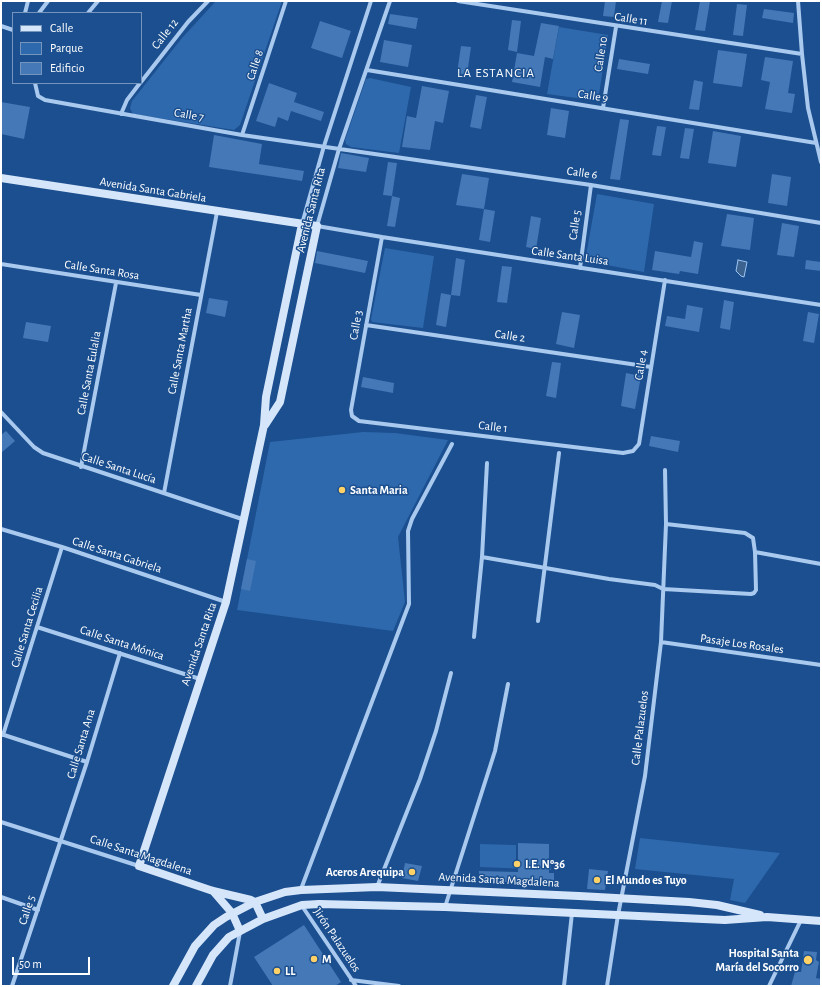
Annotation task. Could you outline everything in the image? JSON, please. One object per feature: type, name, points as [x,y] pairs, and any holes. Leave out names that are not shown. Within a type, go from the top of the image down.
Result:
[{"type":"street","points":[[25,12],[28,1]]},
{"type":"street","points":[[40,12],[48,1]]},
{"type":"street","points":[[89,12],[98,1]]},
{"type":"street","name":"Calle 12","points":[[142,80],[188,22],[208,1]]},
{"type":"street","name":"Calle 8","points":[[242,135],[286,1]]},
{"type":"street","name":"Avenida Santa Rita","points":[[140,866],[226,602],[245,520],[264,425],[266,397],[302,224],[324,146],[371,1]]},
{"type":"street","name":"Avenida Santa Rita","points":[[264,425],[280,402],[317,226],[339,149],[390,1]]},
{"type":"street","name":"Calle 11","points":[[458,1],[616,27],[802,54]]},
{"type":"street","points":[[798,1],[808,108],[821,162]]},
{"type":"street","points":[[1,26],[12,30]]},
{"type":"street","name":"Calle 10","points":[[603,108],[616,27]]},
{"type":"street","name":"Calle 9","points":[[367,70],[816,144]]},
{"type":"street","name":"Calle 7","points":[[35,84],[38,96],[45,100],[242,135],[339,149]]},
{"type":"street","name":"Calle 12","points":[[121,114],[127,100],[139,84]]},
{"type":"street","name":"Calle 6","points":[[339,149],[591,184],[821,223]]},
{"type":"street","name":"Avenida Santa Gabriela","points":[[1,178],[317,226]]},
{"type":"street","name":"Calle 5","points":[[580,268],[591,184]]},
{"type":"street","name":"Calle Santa Martha","points":[[164,493],[217,212]]},
{"type":"street","name":"Calle Santa Luisa","points":[[317,226],[382,238],[821,305]]},
{"type":"street","name":"Calle 3","points":[[352,416],[351,410],[382,238]]},
{"type":"street","name":"Calle Santa Rosa","points":[[1,264],[201,295]]},
{"type":"street","name":"Calle 4","points":[[632,451],[639,444],[665,280]]},
{"type":"street","name":"Calle Santa Eulalia","points":[[81,467],[116,283]]},
{"type":"street","name":"Calle 2","points":[[366,325],[651,367]]},
{"type":"street","name":"Calle Santa Lucía","points":[[1,412],[34,447],[43,453],[81,467],[245,520]]},
{"type":"street","name":"Calle 1","points":[[352,416],[366,422],[623,453],[632,451]]},
{"type":"street","points":[[1,420],[5,417]]},
{"type":"street","points":[[301,890],[409,604],[408,530],[412,519],[452,444]]},
{"type":"street","points":[[538,621],[559,453]]},
{"type":"street","points":[[474,637],[482,557],[487,463]]},
{"type":"street","name":"Calle Palazuelos","points":[[607,986],[618,915],[623,899],[645,776],[660,642],[666,524],[665,470]]},
{"type":"street","points":[[482,557],[655,585],[663,589],[754,593],[756,590],[753,538],[749,535],[666,524]]},
{"type":"street","name":"Calle Santa Gabriela","points":[[1,529],[62,547],[226,602]]},
{"type":"street","name":"Calle Santa Cecilia","points":[[2,735],[62,547]]},
{"type":"street","points":[[755,552],[821,564]]},
{"type":"street","name":"Calle Santa Mónica","points":[[37,627],[200,679]]},
{"type":"street","name":"Pasaje Los Rosales","points":[[660,642],[821,665]]},
{"type":"street","name":"Calle Santa Ana","points":[[61,841],[120,653]]},
{"type":"street","points":[[377,887],[420,779],[434,738],[451,673]]},
{"type":"street","points":[[445,908],[495,751],[508,684]]},
{"type":"street","points":[[2,735],[87,762]]},
{"type":"street","name":"Calle Santa Magdalena","points":[[1,822],[213,891],[242,897],[255,902]]},
{"type":"street","name":"Calle 5","points":[[12,986],[61,841]]},
{"type":"street","name":"Avenida Santa Magdalena","points":[[173,986],[204,934],[232,913],[255,902],[285,892],[301,890],[377,887],[451,889],[717,905],[767,917]]},
{"type":"street","points":[[213,891],[232,913],[240,931],[230,986]]},
{"type":"street","points":[[1,897],[38,910]]},
{"type":"street","points":[[255,902],[263,919]]},
{"type":"street","name":"Avenida Santa Magdalena","points":[[196,986],[222,943],[229,937],[263,919],[302,905],[319,904],[572,912],[725,920],[767,917],[821,921]]},
{"type":"street","name":"Jirón Palazuelos","points":[[302,905],[356,986]]},
{"type":"street","points":[[564,986],[572,912]]},
{"type":"street","points":[[769,986],[802,919]]},
{"type":"street","points":[[351,980],[399,986]]},
{"type":"green space","points":[[216,1],[282,1],[240,125],[234,130],[133,114],[130,108],[132,101],[182,38]]},
{"type":"green space","points":[[559,27],[608,35],[598,101],[547,94]]},
{"type":"green space","points":[[370,78],[411,87],[399,153],[351,147],[346,144],[345,140],[366,79]]},
{"type":"green space","points":[[597,194],[654,204],[644,272],[585,261]]},
{"type":"green space","points":[[385,248],[434,256],[423,328],[372,322],[371,319]]},
{"type":"green space","name":"Santa Maria","points":[[363,432],[395,433],[448,440],[398,537],[405,602],[393,631],[237,610],[270,442]]},
{"type":"green space","points":[[640,838],[780,853],[745,903],[730,900],[734,879],[635,869]]},
{"type":"green space","points":[[480,844],[516,845],[516,860],[551,861],[551,870],[480,867]]},
{"type":"shaded area","points":[[738,260],[747,262],[744,277],[736,271]]},
{"type":"building","points":[[605,1],[616,1],[614,17],[603,16]]},
{"type":"building","points":[[662,1],[672,1],[668,23],[658,22]]},
{"type":"building","points":[[700,1],[710,1],[705,31],[695,30]]},
{"type":"building","points":[[737,4],[747,5],[743,36],[733,35]]},
{"type":"building","points":[[764,9],[794,13],[793,23],[762,18]]},
{"type":"building","points":[[390,14],[418,18],[416,29],[388,24]]},
{"type":"building","points":[[512,20],[521,21],[517,52],[508,50]]},
{"type":"building","points":[[320,21],[351,31],[342,58],[311,48]]},
{"type":"building","points":[[541,23],[559,26],[553,59],[545,57],[540,87],[512,82],[517,53],[534,56]]},
{"type":"building","points":[[384,40],[412,45],[408,67],[380,62]]},
{"type":"building","points":[[461,46],[471,47],[467,75],[457,73]]},
{"type":"building","points":[[718,50],[747,54],[742,87],[713,83]]},
{"type":"building","points":[[765,57],[793,61],[788,93],[795,94],[792,113],[765,109],[770,82],[761,80]]},
{"type":"building","points":[[619,59],[650,64],[648,74],[617,69]]},
{"type":"building","points":[[694,80],[703,82],[699,110],[689,109]]},
{"type":"building","points":[[269,83],[297,93],[294,102],[324,112],[321,121],[291,111],[288,121],[278,117],[275,127],[256,121]]},
{"type":"building","points":[[422,86],[449,91],[443,123],[435,121],[430,150],[402,147],[407,116],[416,118]]},
{"type":"building","points":[[476,95],[487,97],[481,129],[470,127]]},
{"type":"building","points":[[1,102],[30,107],[24,139],[1,134]]},
{"type":"building","points":[[551,108],[569,111],[565,138],[547,135]]},
{"type":"building","points":[[620,119],[629,120],[620,180],[610,179]]},
{"type":"building","points":[[657,126],[666,127],[661,156],[652,155]]},
{"type":"building","points":[[685,128],[694,129],[689,159],[680,158]]},
{"type":"building","points":[[713,131],[741,136],[736,167],[708,163]]},
{"type":"building","points":[[214,135],[262,144],[259,164],[304,171],[302,181],[209,167]]},
{"type":"building","points":[[341,153],[369,158],[366,172],[338,168]]},
{"type":"building","points":[[388,162],[397,163],[392,196],[383,195]]},
{"type":"building","points":[[462,174],[489,178],[484,209],[456,205]]},
{"type":"building","points":[[772,174],[791,177],[787,206],[768,203]]},
{"type":"building","points":[[392,196],[400,198],[395,227],[387,226]]},
{"type":"building","points":[[484,209],[495,211],[490,242],[479,240]]},
{"type":"building","points":[[727,214],[754,218],[750,250],[721,246]]},
{"type":"building","points":[[531,216],[541,218],[536,249],[526,247]]},
{"type":"building","points":[[782,223],[799,226],[794,257],[777,255]]},
{"type":"building","points":[[694,241],[703,243],[698,274],[680,271],[679,274],[652,270],[655,251],[691,257]]},
{"type":"building","points":[[317,251],[368,261],[365,273],[315,263]]},
{"type":"building","points":[[456,258],[465,260],[460,296],[451,295]]},
{"type":"building","points":[[806,260],[821,262],[821,271],[805,269]]},
{"type":"building","points":[[502,266],[512,267],[507,303],[497,302]]},
{"type":"building","points":[[441,293],[451,295],[446,327],[436,325]]},
{"type":"building","points":[[209,298],[228,301],[225,317],[206,313]]},
{"type":"building","points":[[724,300],[734,302],[730,330],[720,328]]},
{"type":"building","points":[[687,305],[703,308],[699,332],[665,326],[667,316],[685,319]]},
{"type":"building","points":[[562,312],[580,315],[574,348],[556,344]]},
{"type":"building","points":[[808,312],[819,314],[814,343],[803,341]]},
{"type":"building","points":[[26,322],[51,326],[48,342],[23,338]]},
{"type":"building","points":[[552,362],[561,363],[556,398],[546,396]]},
{"type":"building","points":[[626,373],[641,376],[635,409],[621,406]]},
{"type":"building","points":[[363,377],[394,383],[393,393],[361,387]]},
{"type":"building","points":[[6,431],[15,441],[1,453],[1,435]]},
{"type":"building","points":[[651,436],[680,441],[678,452],[649,446]]},
{"type":"building","points":[[247,559],[256,561],[250,591],[241,589]]},
{"type":"building","points":[[518,843],[549,844],[549,873],[554,873],[554,884],[479,881],[479,871],[518,872]]},
{"type":"building","name":"Aceros Arequipa","points":[[405,863],[422,866],[418,881],[402,878]]},
{"type":"building","name":"El Mundo es Tuyo","points":[[589,869],[608,871],[605,890],[587,889]]},
{"type":"building","points":[[304,925],[341,982],[335,986],[273,986],[254,957]]},
{"type":"building","points":[[804,951],[817,952],[816,960],[819,962],[816,978],[821,979],[821,986],[791,986],[795,972],[801,972]]},
{"type":"place","name":"Santa Maria","points":[[342,490]]},
{"type":"place","name":"I.E. Nº36","points":[[517,864]]},
{"type":"place","name":"Aceros Arequipa","points":[[412,872]]},
{"type":"place","name":"El Mundo es Tuyo","points":[[597,880]]},
{"type":"place","name":"M","points":[[314,959]]},
{"type":"place","name":"Hospital Santa María del Socorro","points":[[808,960]]},
{"type":"place","name":"LL","points":[[277,971]]},
{"type":"district","name":"LA ESTANCIA","points":[[496,73]]}]
